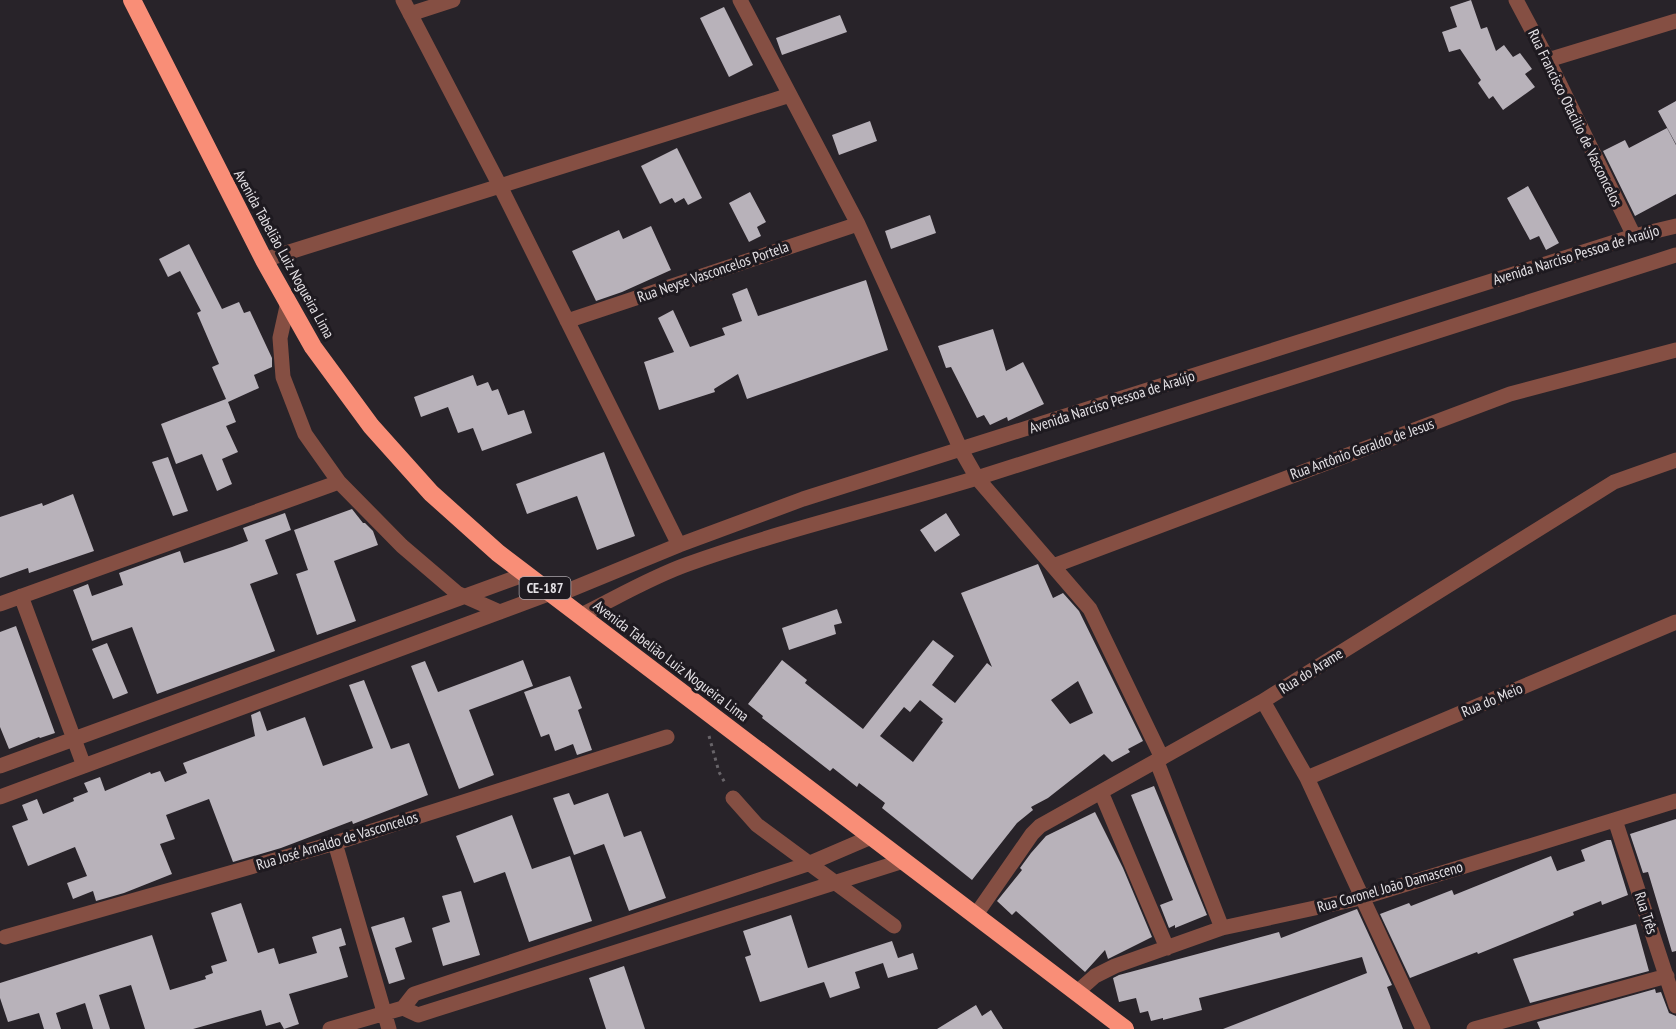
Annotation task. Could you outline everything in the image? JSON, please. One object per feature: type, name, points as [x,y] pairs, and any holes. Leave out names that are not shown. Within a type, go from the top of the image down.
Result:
[{"type":"highway","name":"Avenida Tabelião Luiz Nogueira Lima","points":[[132,0],[264,260],[313,347],[370,426],[431,493],[498,553],[1125,1029]]},
{"type":"street","points":[[453,0],[406,7],[500,186],[679,545]]},
{"type":"street","points":[[740,0],[858,224],[961,450],[978,478],[1090,609],[1160,760],[1222,928]]},
{"type":"street","name":"Rua Francisco Otacilio de Vasconcelos","points":[[1516,0],[1634,236]]},
{"type":"street","points":[[1548,60],[1676,21]]},
{"type":"street","points":[[264,260],[790,95]]},
{"type":"street","name":"Rua Neyse Vasconcelos Portela","points":[[567,321],[858,224]]},
{"type":"street","name":"Avenida Narciso Pessoa de Araújo","points":[[0,797],[553,594],[803,499],[1634,236],[1676,226]]},
{"type":"street","name":"Avenida Narciso Pessoa de Araújo","points":[[581,615],[687,564],[759,540],[978,478],[1676,255]]},
{"type":"street","points":[[288,302],[280,338],[283,377],[305,434],[339,482],[402,546],[448,587],[500,612]]},
{"type":"street","name":"Rua Antônio Geraldo de Jesus","points":[[1053,566],[1510,394],[1676,350]]},
{"type":"street","name":"Rua do Arame","points":[[975,916],[1032,834],[1040,826],[1263,701],[1614,482],[1676,460]]},
{"type":"street","points":[[0,604],[339,482]]},
{"type":"street","points":[[0,766],[526,574]]},
{"type":"street","points":[[21,596],[84,766]]},
{"type":"street","name":"Rua do Meio","points":[[1307,778],[1676,622]]},
{"type":"street","points":[[1263,701],[1307,778],[1423,1029]]},
{"type":"street","name":"Rua José Arnaldo de Vasconcelos","points":[[6,938],[335,843],[667,737]]},
{"type":"street","points":[[1101,792],[1167,948]]},
{"type":"street","points":[[733,798],[757,825],[894,926]]},
{"type":"street","name":"Rua Coronel João Damasceno","points":[[1076,993],[1095,976],[1115,966],[1222,928],[1361,898],[1676,801]]},
{"type":"street","name":"Rua Três","points":[[1615,820],[1676,1006]]},
{"type":"street","points":[[330,1029],[403,1008],[414,994],[808,864],[871,837]]},
{"type":"street","points":[[335,843],[389,1029]]},
{"type":"street","points":[[403,1008],[418,1015],[903,861]]},
{"type":"street","points":[[1474,1029],[1667,976]]},
{"type":"path","points":[[705,710],[719,772],[733,798]]},
{"type":"building","points":[[1471,0],[1481,29],[1487,27],[1496,51],[1504,45],[1513,57],[1520,53],[1532,69],[1525,74],[1535,87],[1503,110],[1493,96],[1489,99],[1478,83],[1481,80],[1460,49],[1449,52],[1442,32],[1457,27],[1450,7]]},
{"type":"building","points":[[724,7],[753,65],[729,77],[700,18]]},
{"type":"building","points":[[840,15],[847,32],[782,55],[776,38]]},
{"type":"building","points":[[1676,101],[1676,144],[1658,111]]},
{"type":"building","points":[[870,121],[877,141],[839,155],[832,135]]},
{"type":"building","points":[[1667,128],[1676,145],[1676,194],[1635,216],[1603,151],[1625,140],[1629,148]]},
{"type":"building","points":[[677,148],[702,198],[688,205],[684,198],[675,203],[672,198],[660,204],[641,166]]},
{"type":"building","points":[[1528,186],[1559,243],[1546,250],[1539,236],[1530,240],[1507,198]]},
{"type":"building","points":[[750,192],[766,222],[757,227],[761,236],[749,242],[729,203]]},
{"type":"building","points":[[930,215],[936,233],[891,249],[885,231]]},
{"type":"building","points":[[651,226],[671,270],[596,301],[572,251],[619,230],[623,239]]},
{"type":"building","points":[[189,244],[222,309],[239,302],[244,313],[250,311],[272,358],[272,367],[254,375],[259,388],[228,402],[236,422],[226,426],[238,452],[222,459],[232,484],[217,491],[202,454],[176,464],[161,424],[226,399],[212,367],[219,364],[197,313],[201,311],[180,271],[168,277],[159,259]]},
{"type":"building","points":[[866,280],[888,350],[747,399],[738,374],[714,389],[715,392],[659,410],[644,362],[674,352],[658,318],[673,310],[690,347],[725,335],[722,328],[742,321],[732,294],[747,288],[758,316]]},
{"type":"building","points":[[993,329],[1006,371],[1023,362],[1044,404],[1008,421],[1007,417],[990,425],[984,415],[977,418],[951,367],[946,368],[938,346]]},
{"type":"building","points":[[473,375],[477,386],[488,382],[492,391],[498,389],[508,415],[524,410],[532,433],[482,451],[473,428],[458,433],[448,407],[421,417],[414,397]]},
{"type":"building","points":[[604,452],[635,536],[597,550],[577,496],[527,514],[516,484]]},
{"type":"building","points":[[168,457],[188,511],[173,516],[152,462]]},
{"type":"building","points":[[73,494],[94,551],[29,573],[28,568],[0,578],[0,517],[42,503],[43,506]]},
{"type":"building","points":[[352,509],[373,531],[378,545],[334,561],[356,621],[317,635],[296,574],[308,570],[294,530]]},
{"type":"building","points":[[285,513],[291,530],[265,540],[278,574],[250,584],[275,651],[157,694],[132,627],[92,641],[73,590],[88,584],[92,596],[123,585],[119,573],[180,551],[184,563],[232,547],[248,541],[243,528]]},
{"type":"building","points":[[946,513],[960,535],[935,552],[920,530]]},
{"type":"building","points":[[1038,564],[1053,598],[1063,593],[1079,611],[1143,741],[1128,749],[1130,752],[1112,762],[1104,754],[1048,798],[1031,807],[1033,810],[1017,823],[972,880],[882,808],[885,803],[859,783],[857,787],[833,768],[830,771],[762,718],[763,716],[748,704],[782,660],[807,680],[805,683],[863,729],[933,640],[954,656],[932,685],[955,703],[987,663],[992,667],[961,593]],"holes":[[[1078,681],[1093,713],[1070,724],[1051,700]],[[920,700],[943,719],[941,721],[943,722],[913,762],[880,736],[904,707],[910,712]]]},
{"type":"building","points":[[837,609],[842,623],[834,625],[836,634],[789,650],[782,628]]},
{"type":"building","points":[[16,626],[55,733],[9,749],[0,727],[0,632]]},
{"type":"building","points":[[107,643],[128,693],[113,699],[92,649]]},
{"type":"building","points":[[523,660],[533,686],[469,710],[494,775],[459,789],[411,666],[425,661],[438,692]]},
{"type":"building","points":[[570,676],[582,708],[578,710],[592,750],[577,755],[573,744],[555,751],[549,734],[541,737],[524,692]]},
{"type":"building","points":[[364,680],[391,749],[409,743],[428,795],[353,824],[352,821],[281,848],[233,862],[209,799],[166,815],[175,839],[160,844],[172,874],[124,893],[96,901],[93,891],[73,899],[67,883],[87,876],[75,847],[28,866],[12,826],[28,820],[22,805],[37,799],[43,814],[74,801],[73,798],[88,792],[84,783],[100,777],[105,791],[150,772],[151,774],[160,771],[165,782],[187,773],[183,763],[255,736],[251,715],[260,711],[267,731],[305,717],[323,766],[373,748],[349,685]]},
{"type":"building","points":[[1154,786],[1207,915],[1175,928],[1175,925],[1169,928],[1160,905],[1173,900],[1131,795]]},
{"type":"building","points":[[569,793],[574,805],[608,793],[624,837],[641,831],[666,898],[629,911],[604,844],[574,855],[553,798]]},
{"type":"building","points":[[1095,812],[1123,868],[1152,937],[1108,959],[1105,950],[1085,972],[1016,911],[1012,915],[997,901],[1046,836]]},
{"type":"building","points":[[512,815],[532,869],[570,856],[592,921],[529,942],[505,872],[474,883],[456,836]]},
{"type":"building","points":[[1676,819],[1676,951],[1672,952],[1648,872],[1643,873],[1630,834]]},
{"type":"building","points":[[1611,840],[1628,895],[1602,905],[1601,901],[1573,912],[1574,915],[1478,954],[1477,952],[1410,978],[1380,914],[1409,903],[1411,906],[1452,890],[1454,895],[1551,856],[1557,871],[1585,861],[1581,850]]},
{"type":"building","points":[[461,891],[480,955],[443,966],[432,928],[450,922],[442,896]]},
{"type":"building","points":[[241,903],[258,953],[274,948],[279,964],[317,953],[312,937],[341,928],[346,945],[339,947],[348,977],[289,994],[299,1024],[284,1029],[280,1022],[266,1026],[261,1010],[193,1029],[145,1029],[131,985],[99,995],[110,1029],[93,1029],[85,1003],[56,1013],[61,1029],[44,1029],[39,1013],[8,1022],[0,998],[0,983],[152,935],[170,990],[206,979],[205,976],[213,973],[211,966],[227,961],[211,913]]},
{"type":"building","points":[[1357,909],[1392,985],[1387,987],[1403,1029],[1223,1029],[1367,973],[1362,957],[1199,998],[1202,1010],[1163,1020],[1163,1018],[1151,1021],[1148,1011],[1140,1013],[1136,998],[1119,1002],[1113,978],[1119,975],[1279,932],[1281,938]]},
{"type":"building","points":[[791,915],[808,968],[892,941],[898,958],[913,953],[918,969],[888,978],[883,963],[855,972],[860,988],[830,998],[824,982],[760,1002],[745,957],[751,955],[743,931]]},
{"type":"building","points":[[404,917],[412,942],[395,948],[405,979],[389,984],[371,927]]},
{"type":"building","points":[[1636,924],[1649,971],[1530,1003],[1513,959]]},
{"type":"building","points":[[624,966],[645,1029],[606,1029],[589,978]]},
{"type":"building","points":[[1655,989],[1656,993],[1661,992],[1669,1013],[1676,1016],[1676,1029],[1540,1029],[1537,1022]]},
{"type":"building","points":[[976,1005],[982,1016],[991,1010],[1003,1029],[937,1029]]}]
